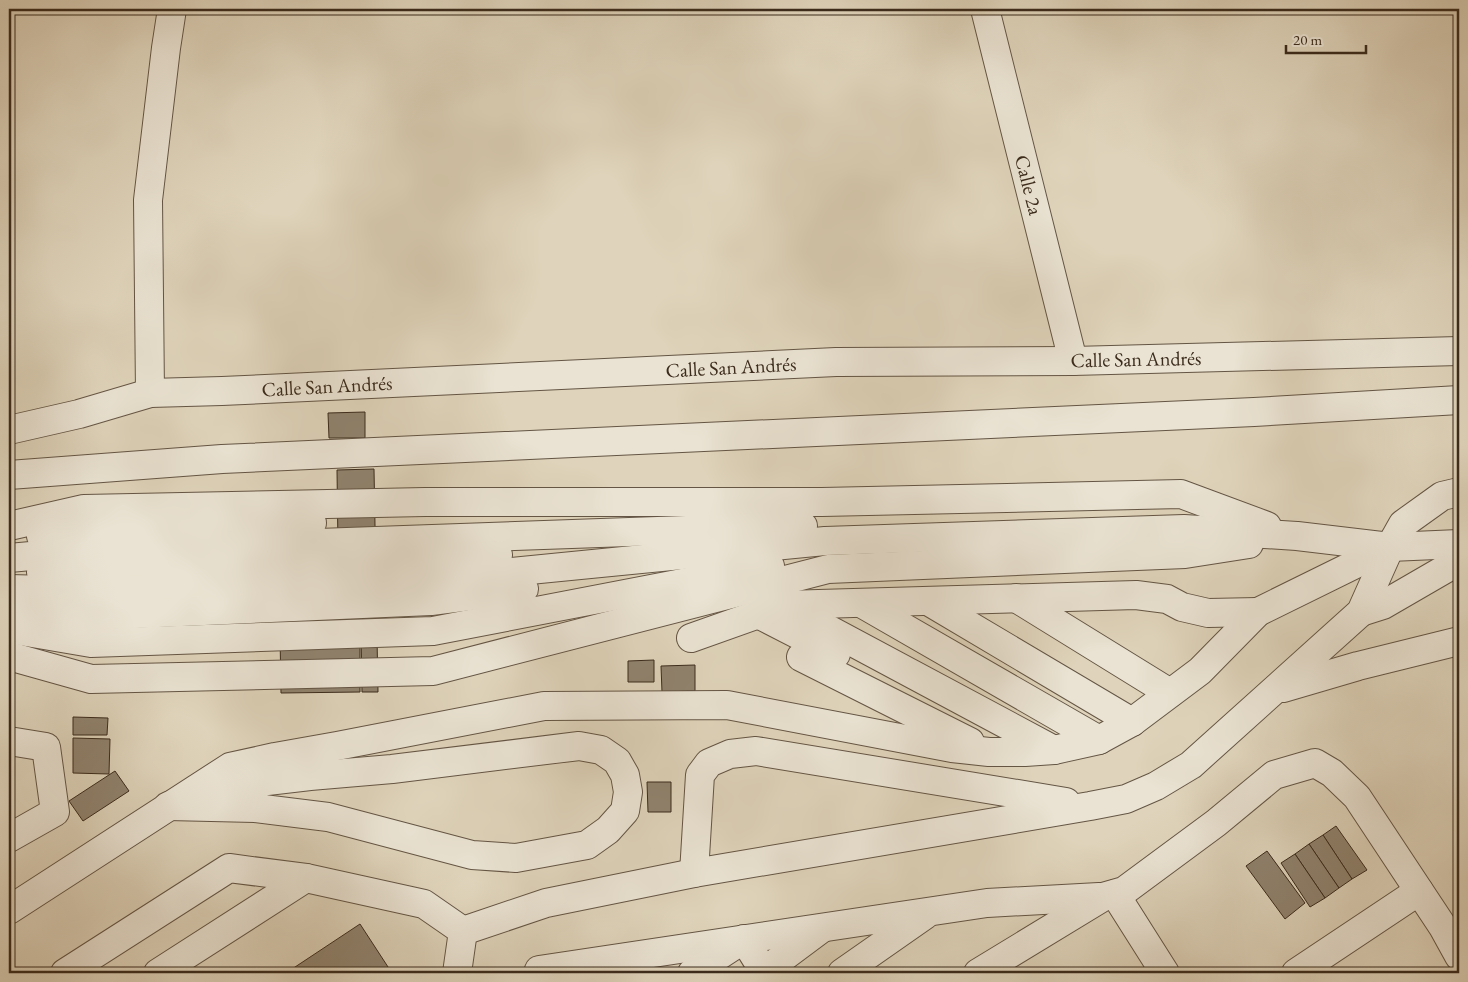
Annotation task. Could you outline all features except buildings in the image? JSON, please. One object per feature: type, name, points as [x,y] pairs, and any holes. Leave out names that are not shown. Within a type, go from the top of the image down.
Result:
[{"type":"street","points":[[150,393],[148,200],[172,9]]},
{"type":"street","name":"Calle 2a","points":[[985,9],[1073,361]]},
{"type":"street","name":"Calle San Andrés","points":[[9,430],[79,414],[150,393],[232,391],[836,362],[1073,361],[1459,351]]},
{"type":"street","points":[[9,476],[222,459],[1254,412],[1459,400]]},
{"type":"street","points":[[463,931],[546,903],[694,872],[1090,806],[1126,799],[1156,786],[1191,765],[1361,612],[1390,547],[1403,524],[1442,496],[1459,492]]},
{"type":"street","points":[[9,526],[84,509],[425,502],[822,502],[1180,494],[1297,536]]},
{"type":"street","points":[[9,536],[87,521],[424,512],[822,510],[1180,500],[1297,536]]},
{"type":"street","points":[[9,541],[86,528],[426,520],[823,518],[1181,506],[1297,536]]},
{"type":"street","points":[[9,558],[86,551],[1181,513],[1297,536]]},
{"type":"street","points":[[9,574],[428,560],[824,534],[1182,519],[1297,536],[1390,547],[1459,544]]},
{"type":"street","points":[[9,589],[90,591],[430,580],[825,541],[1184,528],[1297,536]]},
{"type":"street","points":[[9,608],[90,616],[422,602],[826,549],[1184,535],[1297,536]]},
{"type":"street","points":[[9,629],[91,643],[433,631],[827,555],[1193,542],[1297,536]]},
{"type":"street","points":[[9,644],[90,662],[433,653],[827,562],[1185,548],[1297,536]]},
{"type":"street","points":[[9,656],[91,679],[433,671],[828,568],[1185,554],[1297,536]]},
{"type":"street","points":[[9,910],[230,767],[544,706],[727,705],[952,748],[989,752],[1025,752],[1114,727],[1200,671],[1258,612],[1390,547]]},
{"type":"street","points":[[1361,612],[1384,606],[1459,560]]},
{"type":"street","points":[[691,638],[759,614],[821,604],[1136,595],[1167,599],[1182,607],[1208,613],[1258,612]]},
{"type":"street","points":[[1016,598],[1114,727]]},
{"type":"street","points":[[939,600],[1114,727]]},
{"type":"street","points":[[894,602],[1114,727]]},
{"type":"street","points":[[860,603],[1114,727]]},
{"type":"street","points":[[821,604],[1114,727]]},
{"type":"street","points":[[759,614],[1114,727]]},
{"type":"street","points":[[759,614],[989,752]]},
{"type":"street","points":[[759,614],[1025,752]]},
{"type":"street","points":[[1276,689],[1459,640]]},
{"type":"street","points":[[9,741],[46,747],[56,812],[9,838]]},
{"type":"street","points":[[579,746],[601,750],[617,761],[625,775],[628,792],[625,811],[608,830],[587,845],[516,858],[472,855],[328,817],[255,808],[168,806],[234,785],[392,769],[579,746]]},
{"type":"street","points":[[694,872],[700,776],[709,763],[730,754],[756,751],[1090,806]]},
{"type":"street","points":[[538,973],[538,970],[987,903],[1109,895],[1124,891],[1216,823],[1274,775],[1315,763],[1332,773],[1357,797],[1443,928],[1459,956]]},
{"type":"street","points":[[65,973],[229,868],[306,878],[424,904],[463,931]]},
{"type":"street","points":[[158,973],[306,878]]},
{"type":"street","points":[[1296,973],[1419,891]]},
{"type":"street","points":[[978,973],[1109,895]]},
{"type":"street","points":[[1109,895],[1165,973]]},
{"type":"street","points":[[842,973],[930,912]]},
{"type":"street","points":[[744,939],[763,973],[823,928]]},
{"type":"street","points":[[458,973],[463,931]]},
{"type":"street","points":[[692,973],[744,939]]}]
